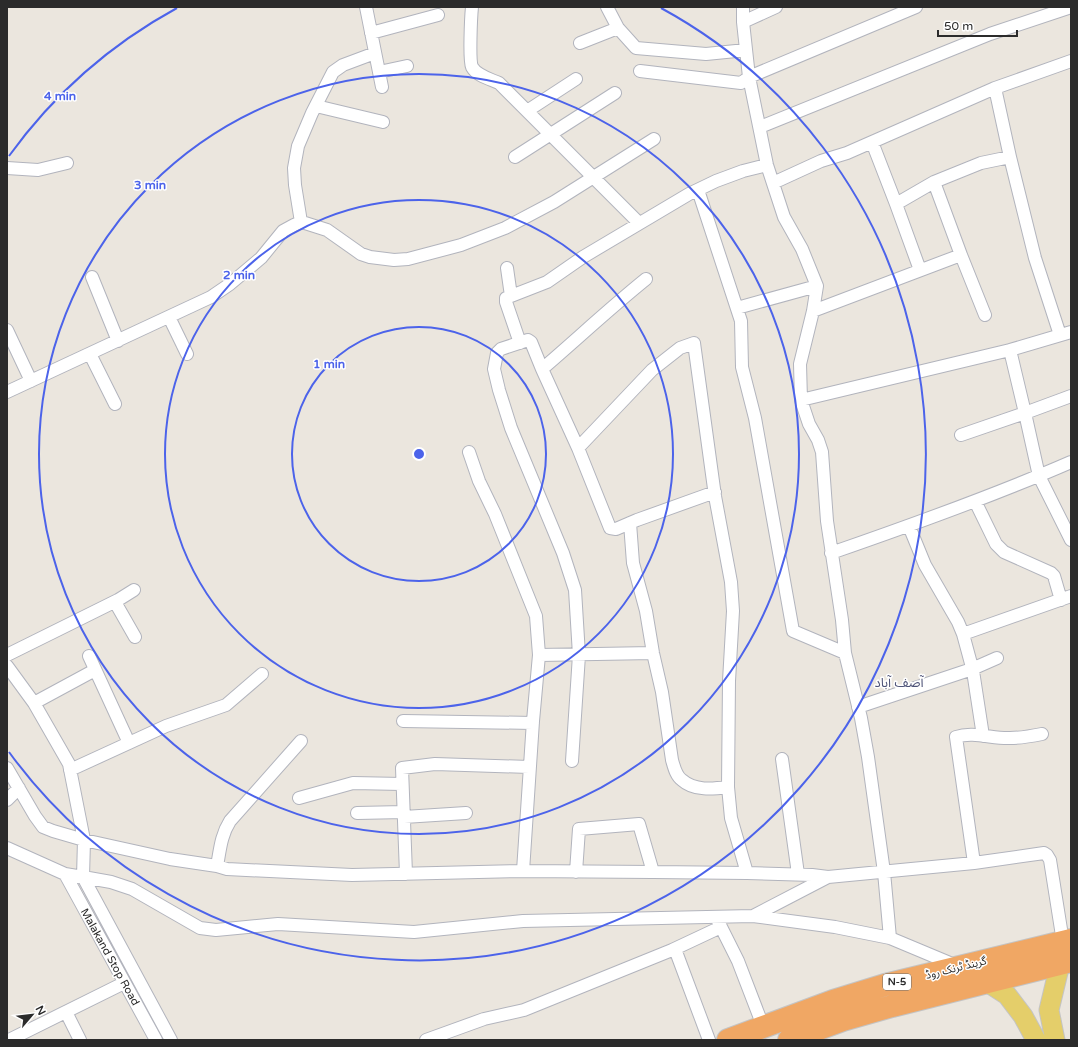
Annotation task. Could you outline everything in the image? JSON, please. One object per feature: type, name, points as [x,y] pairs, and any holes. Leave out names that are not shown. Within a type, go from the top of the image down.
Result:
[{"type":"highway","name":"گرینڈ ٹرنک روڈ","points":[[728,1040],[833,1000],[885,985],[959,967],[1066,952]]},
{"type":"highway","name":"گرینڈ ٹرنک روڈ","points":[[789,1040],[843,1020],[987,982],[1066,952]]},
{"type":"main road","points":[[1055,1040],[1049,1010],[1066,952]]},
{"type":"main road","points":[[987,982],[1007,995],[1023,1016],[1036,1040]]},
{"type":"street","points":[[366,7],[382,87]]},
{"type":"street","points":[[472,7],[472,67],[480,74],[499,83],[639,223]]},
{"type":"street","points":[[607,7],[618,28],[636,48],[706,54],[746,50]]},
{"type":"street","points":[[743,7],[743,22],[749,77],[767,165],[784,217],[802,249],[817,286],[800,364],[801,400],[809,424],[818,440],[822,452],[826,521],[842,620],[845,653],[868,757],[884,872],[890,938]]},
{"type":"street","points":[[743,22],[776,7]]},
{"type":"street","points":[[640,71],[741,83],[749,77],[916,7]]},
{"type":"street","points":[[760,127],[990,34],[1071,7]]},
{"type":"street","points":[[371,33],[438,15]]},
{"type":"street","points":[[580,43],[618,28]]},
{"type":"street","points":[[301,222],[294,168],[298,146],[333,72],[343,65],[375,53]]},
{"type":"street","points":[[773,183],[821,161],[847,153],[995,88],[1071,61]]},
{"type":"street","points":[[379,72],[407,66]]},
{"type":"street","points":[[527,111],[576,79]]},
{"type":"street","points":[[801,400],[1010,350],[1066,333],[1035,258],[1010,157],[995,88]]},
{"type":"street","points":[[515,157],[615,93]]},
{"type":"street","points":[[316,106],[383,122]]},
{"type":"street","points":[[7,392],[169,318],[211,297],[230,284],[261,258],[284,232],[301,222],[327,230],[361,254],[370,257],[394,260],[408,259],[461,245],[492,234],[537,212],[654,139]]},
{"type":"street","points":[[872,142],[920,270]]},
{"type":"street","points":[[896,204],[934,182],[982,163],[1010,157]]},
{"type":"street","points":[[7,168],[38,170],[67,163]]},
{"type":"street","points":[[520,343],[506,298],[547,282],[583,257],[698,190],[716,181],[743,171],[767,165]]},
{"type":"street","points":[[934,182],[985,315]]},
{"type":"street","points":[[698,190],[741,321],[742,367],[755,418],[793,631],[845,653]]},
{"type":"street","points":[[812,311],[961,255]]},
{"type":"street","points":[[507,268],[511,296]]},
{"type":"street","points":[[92,277],[118,341]]},
{"type":"street","points":[[542,369],[646,279]]},
{"type":"street","points":[[736,308],[817,286]]},
{"type":"street","points":[[169,318],[187,354]]},
{"type":"street","points":[[7,330],[31,381]]},
{"type":"street","points":[[572,761],[579,655],[575,590],[563,553],[512,428],[499,390],[494,369],[497,353],[501,349],[528,340],[531,342],[578,448],[610,528],[616,529],[715,492]]},
{"type":"street","points":[[578,448],[652,370],[680,348],[694,342],[715,492],[731,582],[733,611],[729,682],[728,787],[731,818],[747,873]]},
{"type":"street","points":[[1010,350],[1039,476],[1071,540]]},
{"type":"street","points":[[90,354],[115,404]]},
{"type":"street","points":[[960,435],[1071,396]]},
{"type":"street","points":[[469,452],[479,480],[495,514],[536,616],[539,655],[529,767],[523,871]]},
{"type":"street","points":[[831,552],[909,526],[1039,476],[1071,462]]},
{"type":"street","points":[[963,634],[1066,598],[1051,573],[1004,552],[996,544],[975,501]]},
{"type":"street","points":[[630,523],[633,564],[646,611],[653,653],[662,692],[672,760],[675,770],[681,780],[692,786],[707,790],[728,787]]},
{"type":"street","points":[[909,526],[925,565],[958,622],[963,634],[972,668],[983,736]]},
{"type":"street","points":[[7,655],[115,602],[134,590]]},
{"type":"street","points":[[115,602],[135,637]]},
{"type":"street","points":[[539,655],[653,653]]},
{"type":"street","points":[[89,656],[130,743]]},
{"type":"street","points":[[858,707],[997,658]]},
{"type":"street","points":[[7,666],[34,703],[69,764],[84,840],[83,877],[171,1040]]},
{"type":"street","points":[[34,703],[95,670]]},
{"type":"street","points":[[70,770],[166,726],[226,705],[262,674]]},
{"type":"street","points":[[403,721],[533,723]]},
{"type":"street","points":[[974,863],[956,738],[960,736],[983,736],[1010,738],[1042,734]]},
{"type":"street","points":[[217,866],[221,839],[225,828],[301,741]]},
{"type":"street","points":[[782,759],[798,874]]},
{"type":"street","points":[[406,874],[402,768],[435,764],[529,767]]},
{"type":"street","points":[[7,768],[43,827],[84,840],[170,859],[217,866],[227,869],[352,875],[523,871],[798,874],[828,877],[974,863],[1044,853],[1050,860],[1066,952]]},
{"type":"street","points":[[299,798],[353,783],[402,784]]},
{"type":"street","points":[[7,800],[19,788]]},
{"type":"street","points":[[357,813],[404,815],[466,813]]},
{"type":"street","points":[[576,872],[579,829],[639,824],[653,872]]},
{"type":"street","points":[[7,848],[65,874],[111,882],[132,889],[200,928],[216,930],[278,924],[414,932],[523,921],[753,916],[835,927],[890,938],[959,967]]},
{"type":"street","name":"Malakand Stop Road","points":[[65,874],[156,1040]]},
{"type":"street","points":[[753,916],[828,877]]},
{"type":"street","points":[[715,916],[738,961],[763,1026]]},
{"type":"street","points":[[432,1039],[484,1020],[524,1010],[675,949],[721,928]]},
{"type":"street","points":[[675,949],[709,1040]]},
{"type":"street","points":[[9,1040],[124,983]]},
{"type":"street","points":[[66,1012],[80,1040]]},
{"type":"district","name":"آصف آباد","points":[[899,683]]}]
